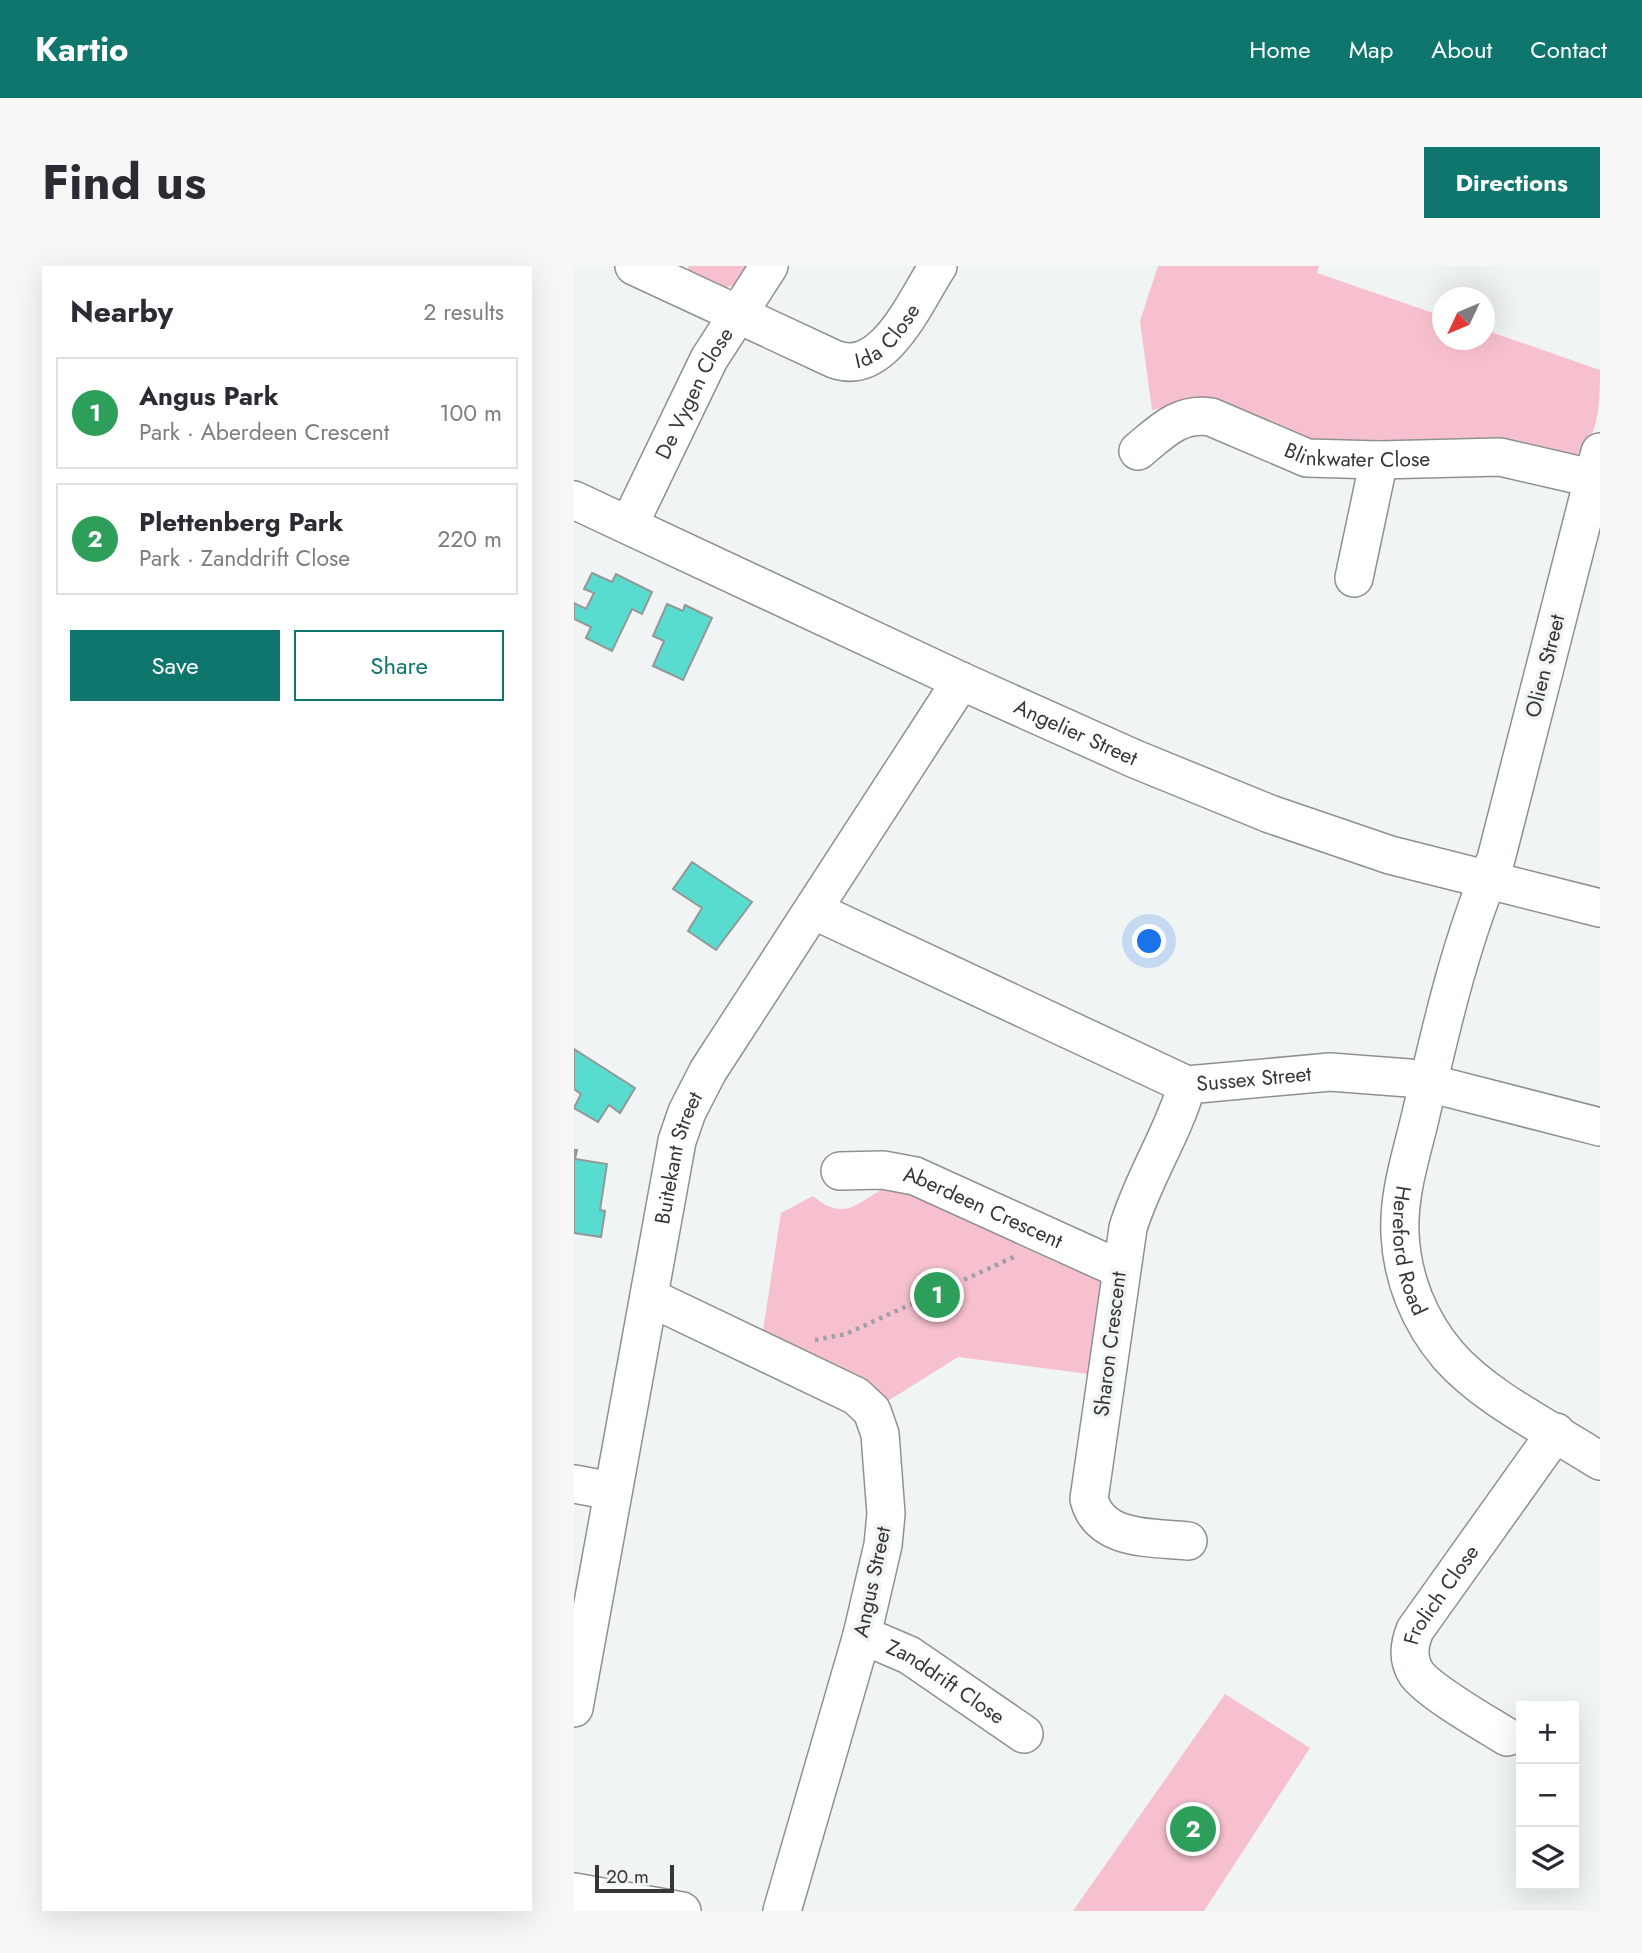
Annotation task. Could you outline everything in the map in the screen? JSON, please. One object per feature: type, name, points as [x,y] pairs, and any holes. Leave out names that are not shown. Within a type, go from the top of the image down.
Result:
[{"type":"street","name":"Ida Close","points":[[634,266],[844,363],[864,361],[886,346],[938,266]]},
{"type":"street","name":"De Vygen Close","points":[[629,525],[709,359],[769,266]]},
{"type":"street","name":"Blinkwater Close","points":[[1138,452],[1170,424],[1198,415],[1211,417],[1295,455],[1327,460],[1500,457],[1598,470]]},
{"type":"street","points":[[1354,578],[1379,460]]},
{"type":"street","name":"Olien Street","points":[[1487,879],[1496,859],[1598,470]]},
{"type":"street","name":"Angelier Street","points":[[574,500],[961,681],[1135,759],[1270,814],[1390,855],[1600,908]]},
{"type":"street","name":"Buitekant Street","points":[[574,1707],[677,1141],[687,1112],[708,1071],[961,681]]},
{"type":"street","name":"Hereford Road","points":[[1487,879],[1477,902],[1428,1082],[1401,1208],[1403,1259],[1414,1300],[1435,1337],[1462,1370],[1478,1384],[1600,1461]]},
{"type":"street","name":"Sussex Street","points":[[813,910],[1187,1084],[1330,1072],[1428,1082],[1600,1127]]},
{"type":"street","name":"Sharon Crescent","points":[[1187,1084],[1182,1102],[1141,1188],[1128,1228],[1089,1499],[1092,1511],[1107,1527],[1129,1535],[1188,1541]]},
{"type":"street","name":"Aberdeen Crescent","points":[[840,1171],[883,1170],[915,1176],[1120,1269]]},
{"type":"street","name":"Angus Street","points":[[649,1297],[856,1396],[877,1422],[885,1530],[878,1575],[782,1911]]},
{"type":"street","name":"Frolich Close","points":[[1507,1737],[1423,1681],[1413,1667],[1409,1649],[1415,1630],[1556,1432]]},
{"type":"street","points":[[574,1484],[612,1491]]},
{"type":"street","name":"Zanddrift Close","points":[[862,1635],[909,1655],[1024,1734]]},
{"type":"street","points":[[574,1892],[682,1911]]},
{"type":"path","points":[[763,1351],[845,1334],[1052,1240]]},
{"type":"shaded area","points":[[689,266],[755,266],[742,282],[723,289],[686,273]]},
{"type":"shaded area","points":[[1158,266],[1319,266],[1317,273],[1432,313],[1432,350],[1495,350],[1495,333],[1600,370],[1597,419],[1588,442],[1572,458],[1320,448],[1191,401],[1152,410],[1140,321]]},
{"type":"shaded area","points":[[898,1183],[1095,1273],[1105,1290],[1096,1375],[958,1357],[883,1404],[762,1337],[781,1213],[813,1196],[837,1209],[847,1208]]},
{"type":"shaded area","points":[[1225,1694],[1310,1748],[1204,1911],[1073,1911]]},
{"type":"building","points":[[592,573],[612,582],[616,574],[652,592],[642,614],[632,609],[612,651],[586,638],[591,627],[574,619],[574,603],[586,609],[594,593],[584,589]]},
{"type":"building","points":[[667,604],[683,611],[685,605],[712,618],[683,680],[653,666],[664,641],[653,636]]},
{"type":"building","points":[[692,862],[752,902],[716,950],[688,931],[702,908],[673,889]]},
{"type":"building","points":[[574,1049],[635,1088],[620,1113],[609,1105],[598,1122],[574,1108],[581,1094],[574,1089]]},
{"type":"building","points":[[574,1150],[577,1150],[575,1159],[607,1164],[600,1210],[605,1211],[601,1237],[574,1233]]},
{"type":"place","name":"Angus Park","points":[[937,1295]]},
{"type":"place","name":"Plettenberg Park","points":[[1193,1829]]}]
